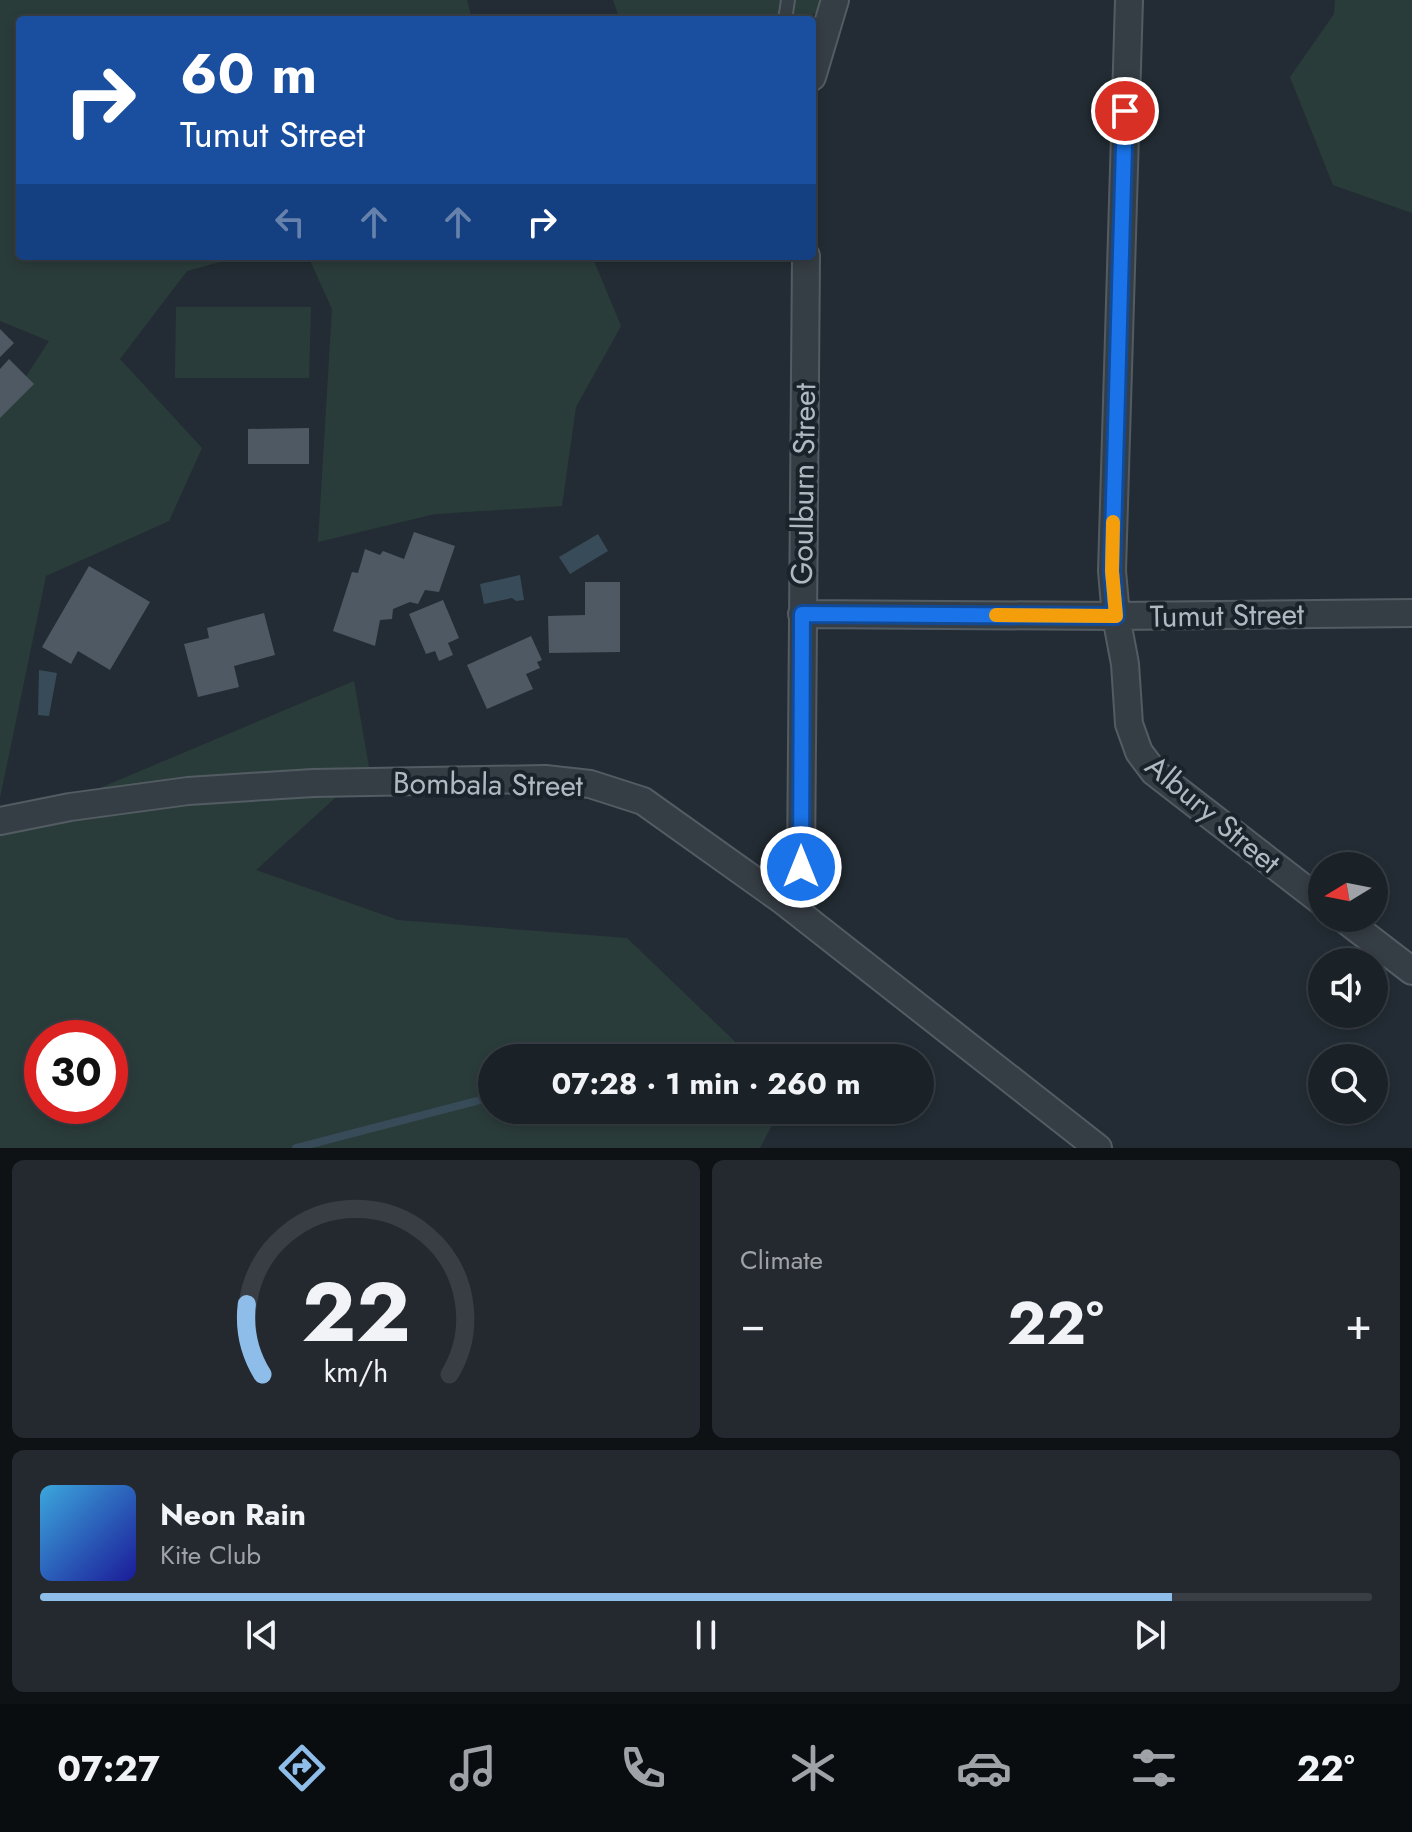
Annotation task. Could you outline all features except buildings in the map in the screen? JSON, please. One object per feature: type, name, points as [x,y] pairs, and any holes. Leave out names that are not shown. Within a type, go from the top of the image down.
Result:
[{"type":"street","points":[[816,64],[835,0]]},
{"type":"street","name":"Albury Street","points":[[1129,0],[1112,571],[1125,664],[1129,724],[1139,752],[1154,772],[1308,891]]},
{"type":"street","name":"Goulburn Street","points":[[782,900],[801,867],[806,260]]},
{"type":"street","name":"Tumut Street","points":[[802,614],[1116,616],[1412,613]]},
{"type":"street","name":"Bombala Street","points":[[0,821],[70,807],[188,791],[313,783],[545,779],[590,784],[643,801],[782,900],[1098,1148]]},
{"type":"street","points":[[1361,932],[1412,971]]},
{"type":"shaded area","points":[[0,0],[467,0],[471,16],[16,16],[16,260],[227,260],[187,271],[120,359],[202,448],[169,521],[46,576],[0,798],[0,417],[49,341],[0,321]]},
{"type":"shaded area","points":[[613,0],[820,0],[817,12],[810,16],[619,16]]},
{"type":"shaded area","points":[[1335,0],[1412,0],[1412,213],[1333,185],[1290,77],[1334,14]]},
{"type":"shaded area","points":[[310,260],[594,260],[621,326],[576,407],[562,506],[435,514],[318,542],[332,309]]},
{"type":"shaded area","points":[[176,307],[311,307],[309,378],[175,378]]},
{"type":"shaded area","points":[[354,681],[369,767],[256,870],[398,920],[627,938],[737,1044],[478,1044],[478,1124],[773,1124],[760,1148],[0,1148],[0,830]]},
{"type":"water","points":[[598,534],[608,551],[570,574],[559,557]]},
{"type":"water","points":[[520,575],[524,600],[512,598],[484,604],[480,584]]},
{"type":"water","points":[[39,670],[57,673],[49,716],[38,715]]},
{"type":"waterway","points":[[296,1148],[478,1101]]},
{"type":"slow traffic","points":[[996,615],[1116,616],[1112,571],[1113,522]]},
{"type":"route","points":[[801,867],[802,614],[1116,616],[1112,571],[1125,111]]}]
